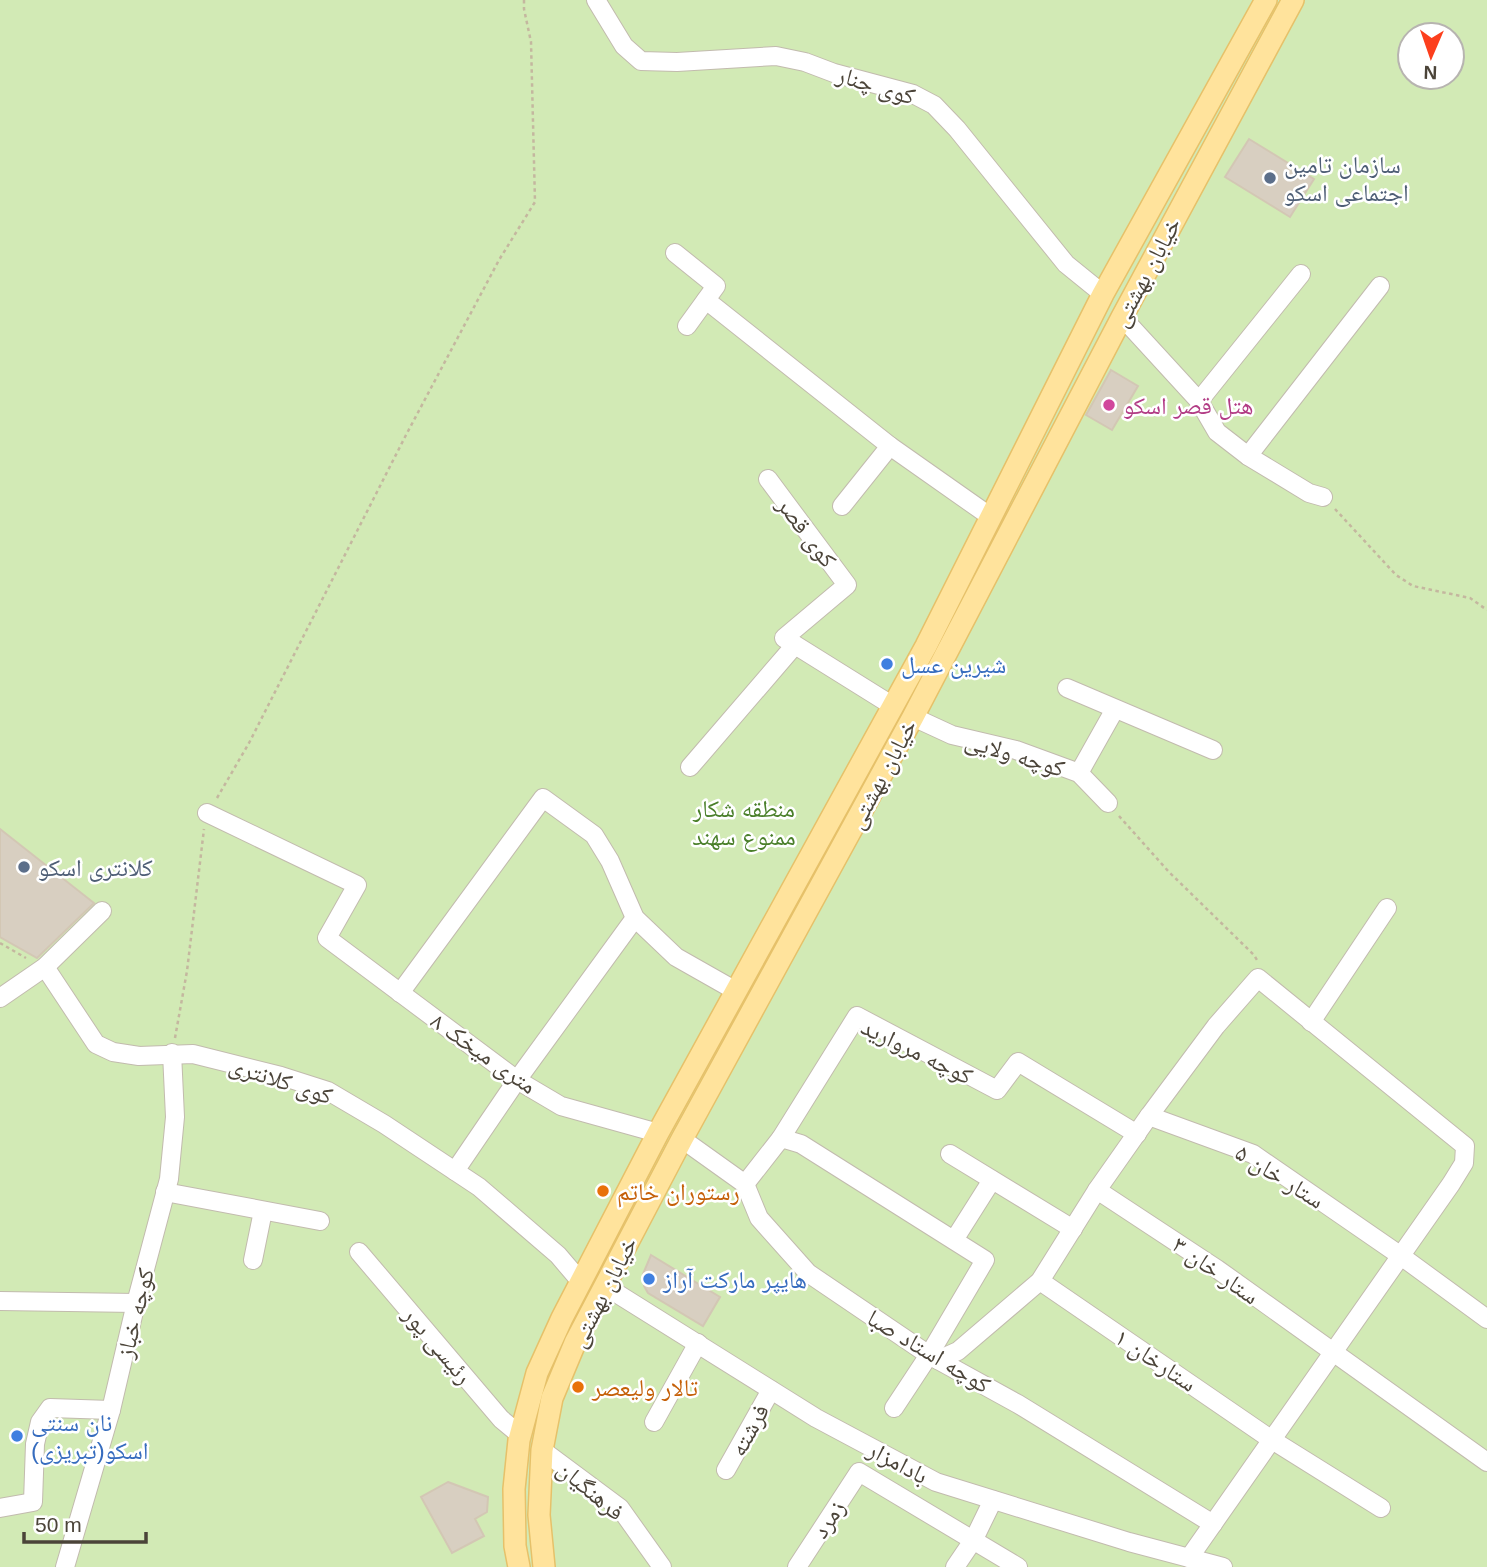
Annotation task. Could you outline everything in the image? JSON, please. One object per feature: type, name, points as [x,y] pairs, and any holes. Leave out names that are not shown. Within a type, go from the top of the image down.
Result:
[{"type":"main road","name":"خیابان بهشتی","points":[[519,1567],[515,1546],[514,1489],[520,1435],[537,1373],[658,1133],[893,706],[1103,294],[1266,0]]},
{"type":"main road","name":"خیابان بهشتی","points":[[544,1567],[538,1515],[542,1450],[552,1398],[575,1343],[682,1139],[913,717],[1122,317],[1293,0]]},
{"type":"main road","points":[[580,1285],[578,1297],[581,1302],[590,1305],[605,1286],[612,1264],[605,1256],[598,1256],[591,1262]]},
{"type":"street","name":"کوی چنار","points":[[596,0],[624,46],[641,61],[677,62],[776,56],[913,94],[934,105],[957,129],[1066,264],[1103,294]]},
{"type":"street","points":[[675,253],[716,286],[687,326]]},
{"type":"street","points":[[1199,401],[1301,274]]},
{"type":"street","points":[[1248,456],[1380,286]]},
{"type":"street","points":[[706,300],[890,446],[991,517]]},
{"type":"street","points":[[1122,317],[1199,401],[1217,432],[1248,456],[1309,493],[1323,497]]},
{"type":"street","points":[[842,506],[890,446]]},
{"type":"street","name":"کوی قصر","points":[[768,479],[847,585],[784,638],[795,645]]},
{"type":"street","points":[[690,767],[795,645],[893,706]]},
{"type":"street","points":[[1067,688],[1213,750]]},
{"type":"street","points":[[1079,773],[1115,709]]},
{"type":"street","name":"کوچه ولایی","points":[[913,717],[951,735],[1016,750],[1079,773],[1108,803]]},
{"type":"street","points":[[400,993],[543,798],[594,835],[610,861],[635,918],[676,957],[736,991]]},
{"type":"street","name":"۸ متری میخک","points":[[207,813],[357,885],[327,938],[517,1080],[561,1106],[658,1133]]},
{"type":"street","points":[[1311,1022],[1387,908]]},
{"type":"street","points":[[0,998],[45,967],[102,911]]},
{"type":"street","points":[[455,1171],[517,1080],[635,918]]},
{"type":"street","name":"کوی کلانتری","points":[[45,967],[96,1044],[113,1052],[139,1056],[193,1054],[328,1091],[480,1187],[558,1255],[580,1285]]},
{"type":"street","points":[[934,1358],[958,1351],[1040,1281],[1097,1190],[1149,1115],[1216,1026],[1258,978],[1465,1146],[1464,1163],[1189,1558]]},
{"type":"street","name":"کوچه مروارید","points":[[781,1138],[857,1016],[997,1090],[1018,1062],[1137,1134]]},
{"type":"street","name":"کوچه خباز","points":[[65,1567],[111,1410],[169,1179],[175,1117],[172,1054]]},
{"type":"street","name":"ستار خان ۵","points":[[1149,1115],[1253,1154],[1487,1319]]},
{"type":"street","points":[[682,1139],[745,1184],[781,1138],[801,1144],[985,1260],[934,1358],[894,1408]]},
{"type":"street","points":[[950,1154],[1073,1229]]},
{"type":"street","points":[[954,1240],[992,1180]]},
{"type":"street","name":"کوچه استاد صبا","points":[[745,1184],[759,1217],[808,1273],[934,1358],[1018,1404],[1213,1524]]},
{"type":"street","name":"ستار خان ۳","points":[[1097,1190],[1217,1269],[1487,1462]]},
{"type":"street","points":[[165,1192],[320,1221]]},
{"type":"street","points":[[253,1260],[263,1210]]},
{"type":"street","name":"رئیسی پور","points":[[359,1252],[501,1419],[520,1435]]},
{"type":"street","name":"ستارخان ۱","points":[[1040,1281],[1272,1440],[1381,1508]]},
{"type":"street","name":"بادامزار","points":[[605,1286],[816,1419],[936,1482],[1129,1542],[1223,1567]]},
{"type":"street","points":[[0,1301],[136,1303]]},
{"type":"street","points":[[654,1422],[698,1343]]},
{"type":"street","name":"فرشته","points":[[726,1470],[771,1390]]},
{"type":"street","points":[[0,1508],[33,1502],[36,1444],[40,1422],[50,1408],[111,1410]]},
{"type":"street","name":"فرهنگیان","points":[[542,1450],[620,1508],[662,1567]]},
{"type":"street","name":"زمرد","points":[[797,1567],[859,1472],[974,1539]]},
{"type":"street","points":[[955,1567],[974,1539],[993,1500]]},
{"type":"street","points":[[974,1539],[1018,1567]]},
{"type":"path","points":[[172,1054],[187,971],[207,813],[249,743],[406,435],[499,260],[535,202],[531,42],[524,0]]},
{"type":"path","points":[[1323,497],[1396,575],[1413,586],[1470,598],[1487,610]]},
{"type":"path","points":[[1108,803],[1169,872],[1254,955],[1259,966],[1258,978]]},
{"type":"path","points":[[0,943],[45,967]]},
{"type":"green space","name":"منطقه شکار ممنوع سهند","points":[[0,0],[1487,0],[1487,1567],[0,1567]]},
{"type":"building","name":"سازمان تامین اجتماعی اسکو","points":[[1249,139],[1314,179],[1290,217],[1225,177]]},
{"type":"building","name":"هتل قصر اسکو","points":[[1111,370],[1138,386],[1112,430],[1086,415]]},
{"type":"building","name":"کلانتری اسکو","points":[[0,829],[94,903],[37,958],[0,937]]},
{"type":"building","points":[[651,1255],[720,1297],[703,1326],[648,1293],[643,1274]]},
{"type":"building","points":[[448,1482],[488,1497],[487,1512],[475,1519],[484,1536],[452,1553],[421,1497]]},
{"type":"place","name":"سازمان تامین اجتماعی اسکو","points":[[1270,178]]},
{"type":"place","name":"هتل قصر اسکو","points":[[1109,405]]},
{"type":"place","name":"شیرین عسل","points":[[887,664]]},
{"type":"place","name":"کلانتری اسکو","points":[[24,867]]},
{"type":"place","name":"رستوران خاتم","points":[[603,1191]]},
{"type":"place","name":"هایپر مارکت آراز","points":[[649,1279]]},
{"type":"place","name":"تالار ولیعصر","points":[[578,1387]]},
{"type":"place","name":"نان سنتی اسکو(تبریزی)","points":[[17,1436]]}]
